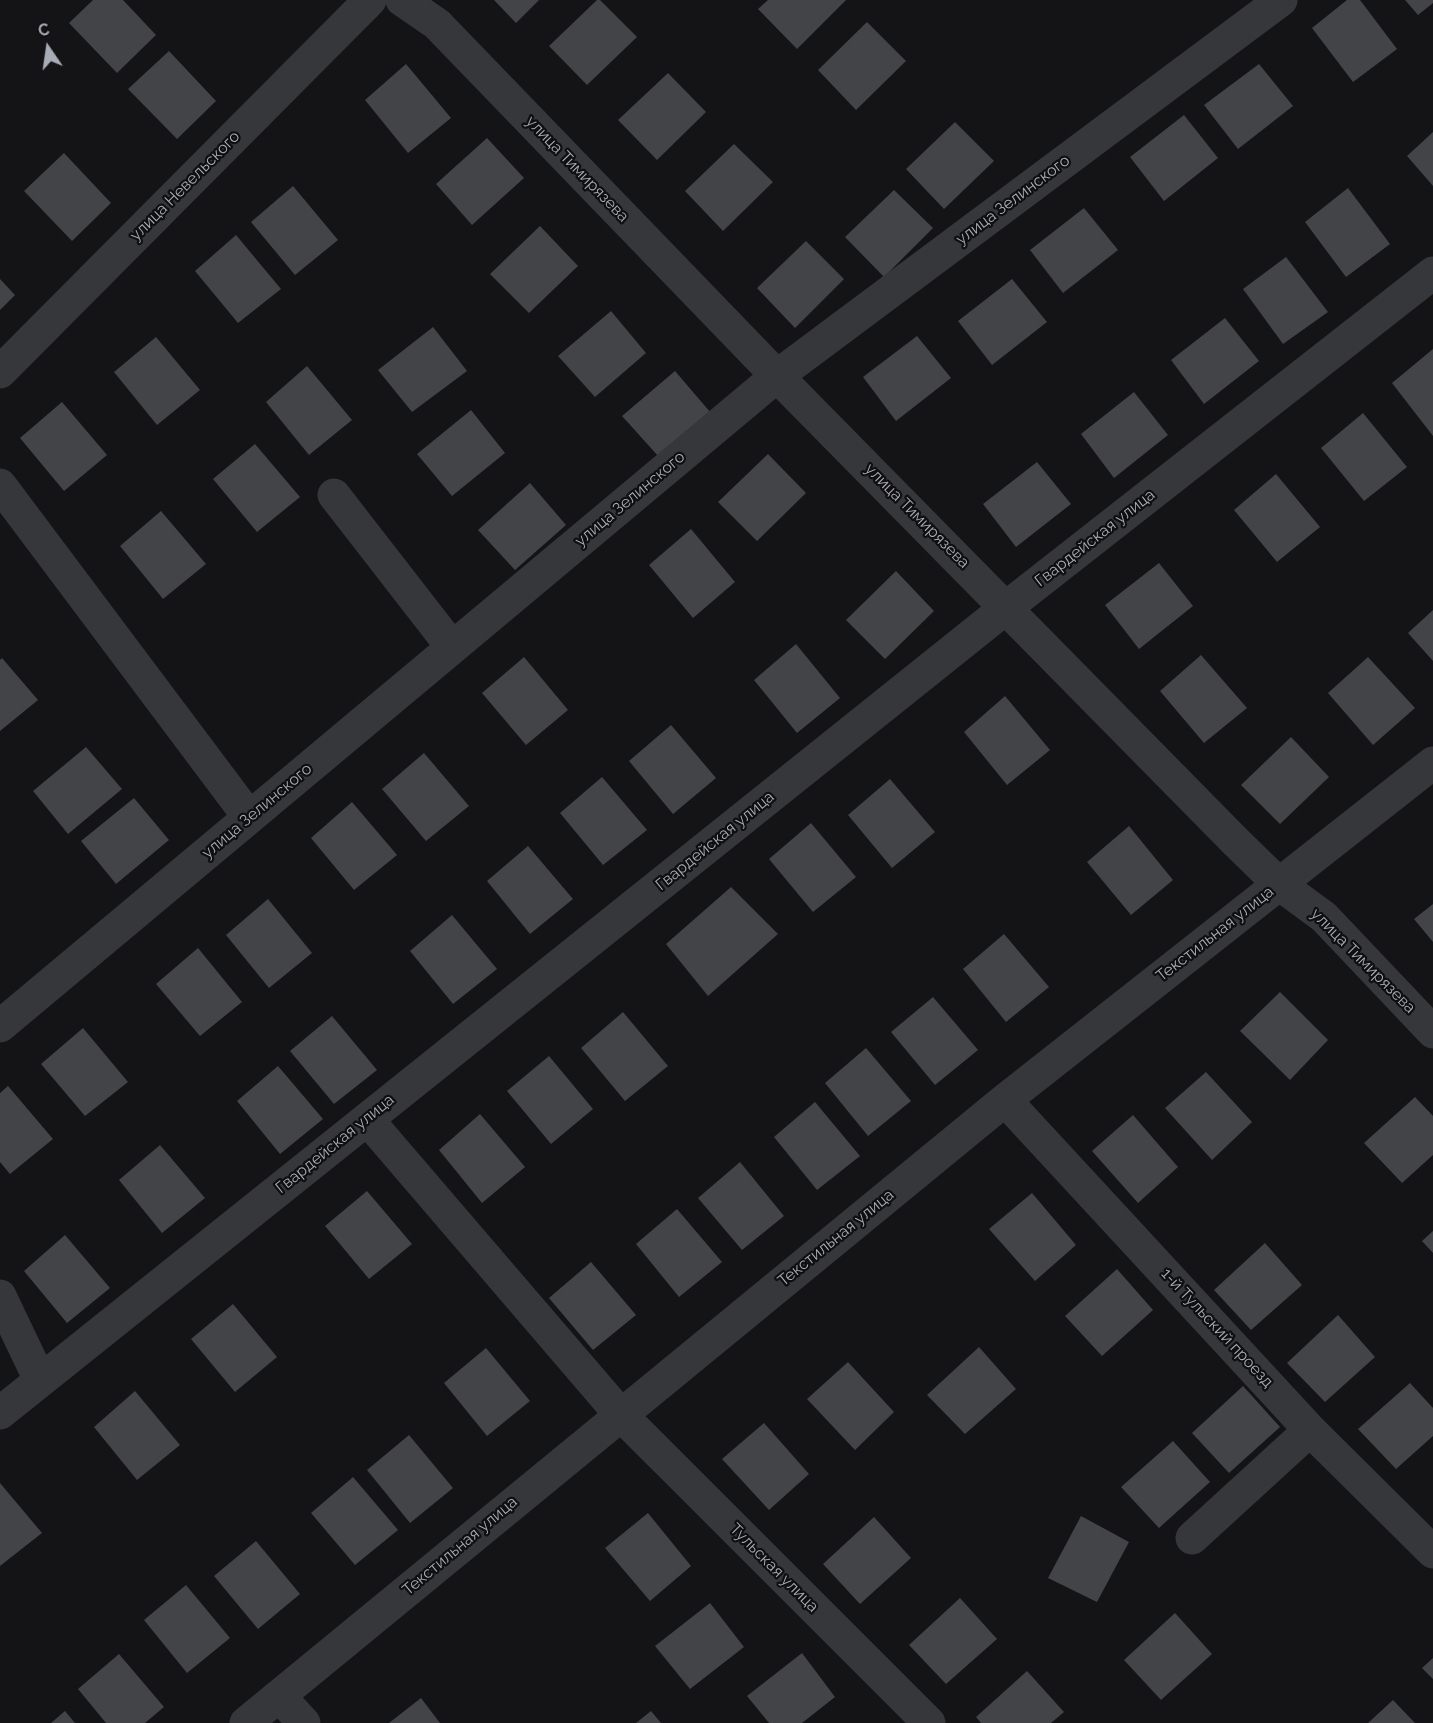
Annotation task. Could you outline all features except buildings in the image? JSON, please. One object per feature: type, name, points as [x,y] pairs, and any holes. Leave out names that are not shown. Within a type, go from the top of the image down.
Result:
[{"type":"street","name":"улица Невельского","points":[[0,372],[370,0]]},
{"type":"street","name":"улица Тимирязева","points":[[402,0],[436,24],[777,376],[1279,884],[1323,917],[1433,1032]]},
{"type":"street","name":"улица Зелинского","points":[[0,1026],[777,376],[1281,0]]},
{"type":"street","name":"Гвардейская улица","points":[[0,1413],[1007,607],[1433,273]]},
{"type":"street","points":[[0,485],[249,817]]},
{"type":"street","points":[[334,495],[452,647]]},
{"type":"street","name":"Текстильная улица","points":[[246,1723],[1005,1100],[1433,763]]},
{"type":"street","name":"1-й Тульский проезд","points":[[1005,1100],[1310,1430],[1433,1552]]},
{"type":"street","name":"Тульская улица","points":[[367,1119],[620,1414],[929,1723]]},
{"type":"street","points":[[0,1296],[40,1380]]},
{"type":"street","points":[[1192,1538],[1310,1430]]},
{"type":"street","points":[[279,1696],[304,1723]]}]
